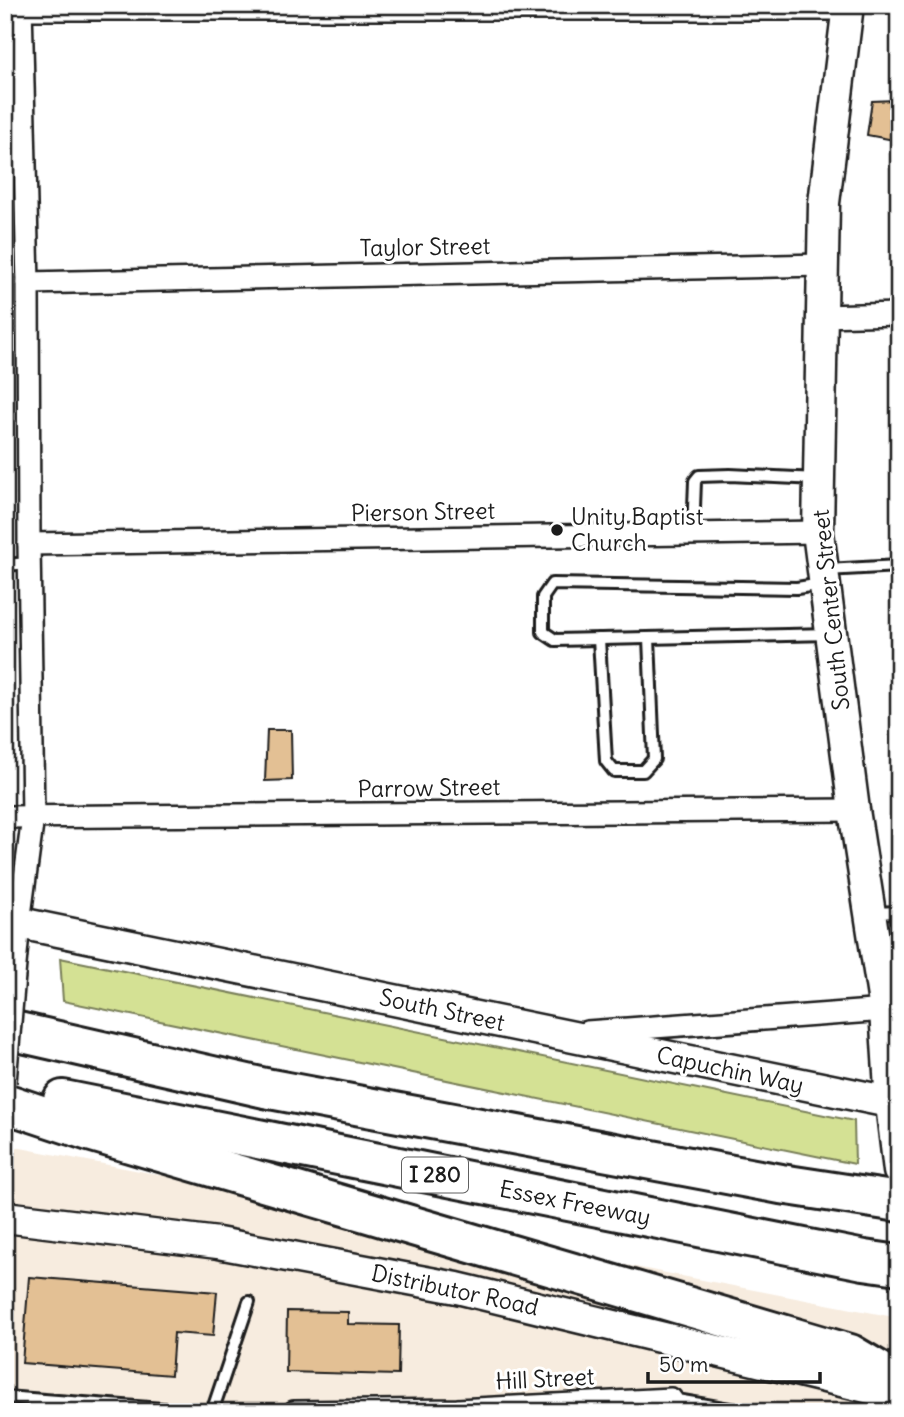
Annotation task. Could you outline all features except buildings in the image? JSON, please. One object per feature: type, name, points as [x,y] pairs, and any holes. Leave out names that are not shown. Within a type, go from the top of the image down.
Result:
[{"type":"highway","name":"I 280","points":[[5,1029],[265,1088],[781,1184],[899,1202]]},
{"type":"highway","name":"Essex Freeway","points":[[5,1085],[278,1144],[899,1265]]},
{"type":"highway","points":[[5,1103],[102,1135],[850,1354],[899,1383]]},
{"type":"main road","name":"South Center Street","points":[[848,7],[824,203],[818,532],[854,810],[884,913],[885,1010],[895,1104],[897,1158]]},
{"type":"main road","name":"South Street","points":[[12,921],[561,1034]]},
{"type":"main road","name":"Capuchin Way","points":[[561,1034],[895,1104]]},
{"type":"main road","name":"Distributor Road","points":[[5,1217],[218,1243],[457,1287],[899,1395]]},
{"type":"street","points":[[5,1085],[15,975],[12,921],[33,817],[28,283],[21,7],[848,7]]},
{"type":"street","name":"Taylor Street","points":[[28,283],[822,264]]},
{"type":"street","points":[[821,316],[899,314]]},
{"type":"street","name":"Pierson Street","points":[[29,553],[818,532]]},
{"type":"street","name":"Parrow Street","points":[[5,817],[854,810]]},
{"type":"street","name":"South Street","points":[[561,1034],[885,1010]]},
{"type":"street","name":"Hill Street","points":[[294,1412],[499,1410],[671,1399]]},
{"type":"lane","points":[[693,534],[695,481],[699,476],[819,480]]},
{"type":"lane","points":[[5,565],[29,553]]},
{"type":"lane","points":[[831,634],[555,640],[543,632],[543,597],[552,584],[797,588],[824,577],[899,566]]},
{"type":"lane","points":[[599,639],[606,761],[614,771],[643,771],[654,759],[649,638]]},
{"type":"lane","points":[[212,1412],[248,1302]]},
{"type":"lane","points":[[5,1397],[202,1412]]},
{"type":"lane","points":[[671,1399],[747,1412]]},
{"type":"shaded area","points":[[5,1145],[899,1318],[899,1412],[5,1412]]},
{"type":"green space","points":[[60,958],[854,1121],[855,1164],[63,1001]]},
{"type":"place","name":"Unity Baptist Church","points":[[557,530]]}]
